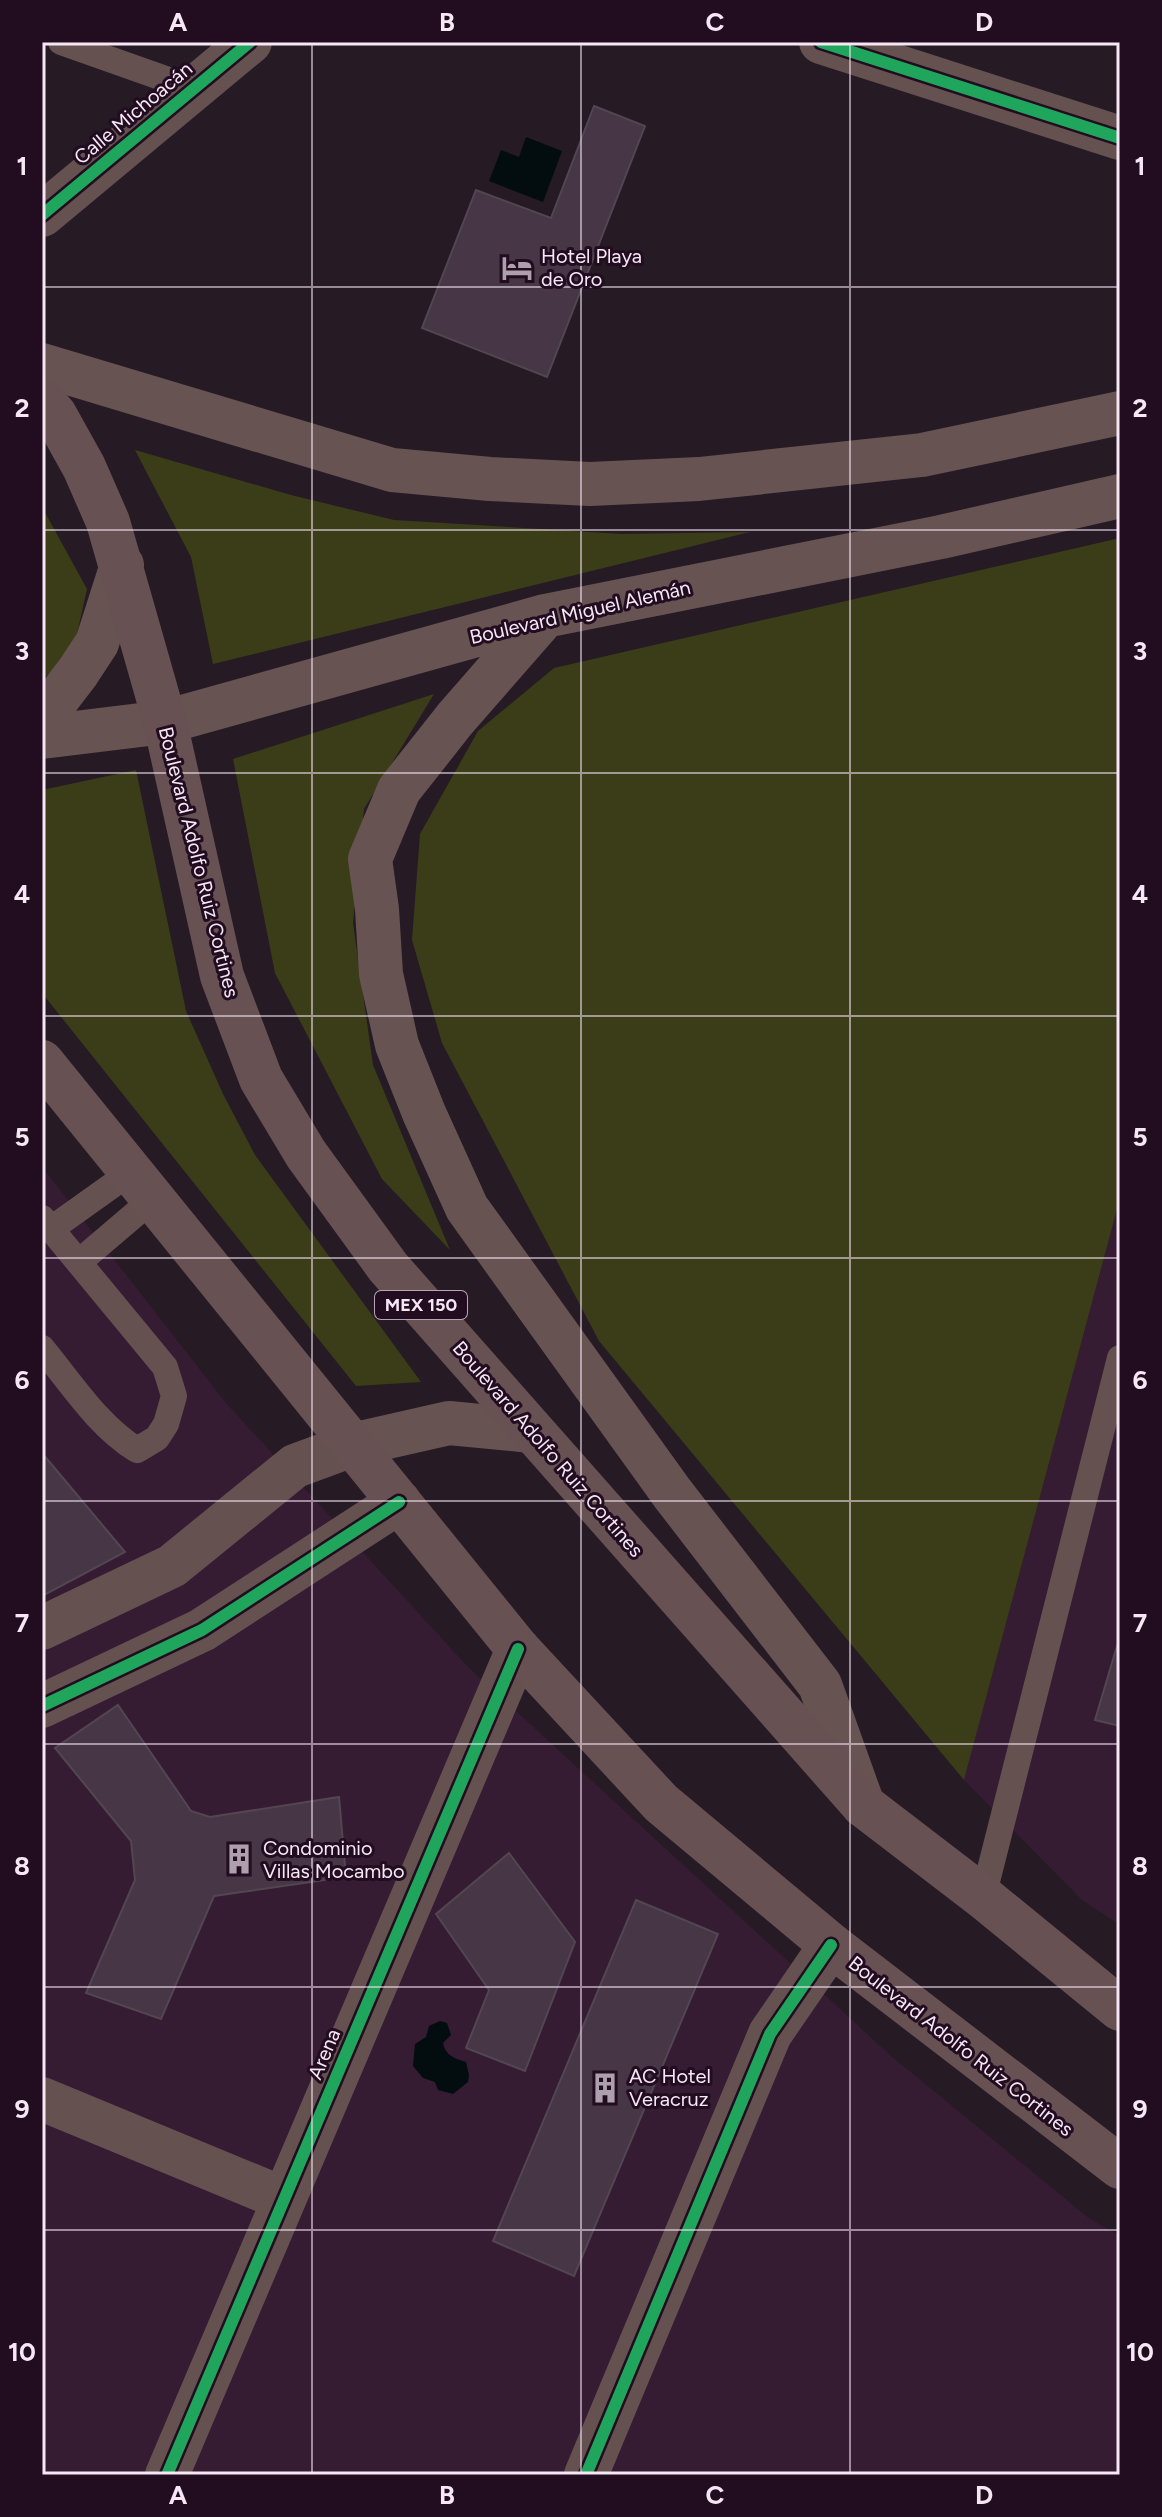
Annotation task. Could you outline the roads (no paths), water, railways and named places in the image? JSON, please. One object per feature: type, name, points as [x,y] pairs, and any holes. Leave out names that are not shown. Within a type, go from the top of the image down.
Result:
[{"type":"main road","points":[[42,365],[392,470],[590,484],[699,479],[922,455],[1120,413]]},
{"type":"main road","name":"Boulevard Adolfo Ruiz Cortines","points":[[42,400],[55,415],[84,467],[108,522],[165,722],[222,976],[261,1079],[306,1154],[388,1267],[863,1805],[983,1897],[1120,2009]]},
{"type":"main road","name":"Boulevard Miguel Alemán","points":[[42,737],[165,722],[545,616],[941,537],[1120,496]]},
{"type":"main road","points":[[42,719],[97,643],[122,565]]},
{"type":"main road","points":[[545,616],[455,719],[399,790],[370,859],[381,974],[397,1045],[467,1208],[672,1493],[820,1685],[863,1805]]},
{"type":"main road","name":"Boulevard Adolfo Ruiz Cortines","points":[[42,1062],[518,1649],[661,1803],[831,1945],[1120,2167]]},
{"type":"main road","points":[[352,1445],[449,1423],[531,1431]]},
{"type":"street","name":"Calle Michoacán","points":[[42,215],[250,42]]},
{"type":"street","points":[[821,42],[1120,138]]},
{"type":"street","points":[[42,1628],[172,1566],[295,1466],[352,1445]]},
{"type":"street","points":[[42,1706],[202,1630],[399,1502]]},
{"type":"street","name":"Arena","points":[[167,2475],[518,1649]]},
{"type":"street","points":[[586,2475],[770,2034],[831,1945]]},
{"type":"street","points":[[42,2099],[284,2199]]},
{"type":"lane","points":[[61,42],[194,89]]},
{"type":"lane","points":[[42,1348],[123,1441],[137,1450],[157,1438],[166,1424],[174,1396],[165,1367],[46,1224],[142,1186]]},
{"type":"lane","points":[[79,1262],[142,1186]]},
{"type":"lane","points":[[983,1897],[1120,1358]]},
{"type":"place","name":"Hotel Playa de Oro","points":[[517,268]]},
{"type":"place","name":"Condominio Villas Mocambo","points":[[239,1859]]},
{"type":"place","name":"AC Hotel Veracruz","points":[[605,2088]]}]
